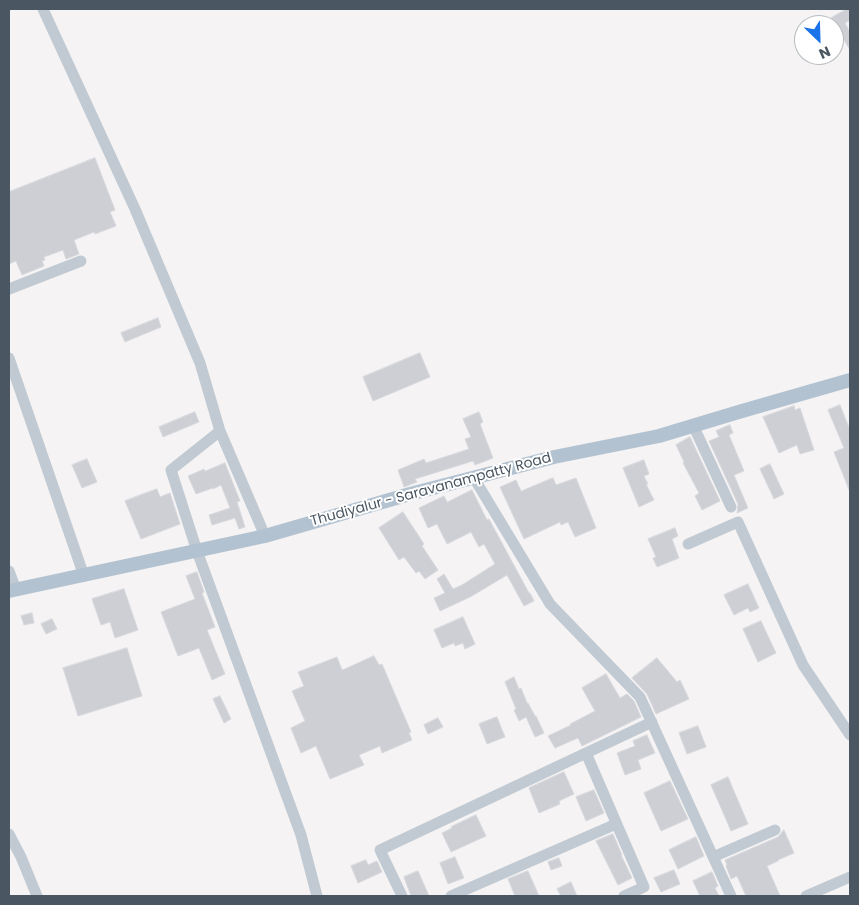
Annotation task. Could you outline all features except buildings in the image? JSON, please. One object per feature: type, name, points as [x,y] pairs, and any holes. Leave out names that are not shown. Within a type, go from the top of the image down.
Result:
[{"type":"main road","name":"Thudiyalur - Saravanampatty Road","points":[[12,591],[265,536],[410,494],[554,457],[659,436],[850,380]]},
{"type":"street","points":[[43,9],[135,209],[200,363],[220,432],[265,536]]},
{"type":"street","points":[[9,288],[80,262]]},
{"type":"street","points":[[9,358],[84,576]]},
{"type":"street","points":[[693,425],[731,507]]},
{"type":"street","points":[[220,432],[171,470],[198,551],[301,835],[317,896]]},
{"type":"street","points":[[474,478],[550,604],[640,697],[731,896]]},
{"type":"street","points":[[688,544],[738,522],[803,665],[850,735]]},
{"type":"street","points":[[9,571],[12,591]]},
{"type":"street","points":[[402,896],[380,850],[652,722]]},
{"type":"street","points":[[586,754],[644,887],[624,896]]},
{"type":"street","points":[[451,896],[616,824]]},
{"type":"street","points":[[713,857],[775,830]]},
{"type":"street","points":[[9,834],[38,896]]},
{"type":"street","points":[[806,896],[850,877]]}]
